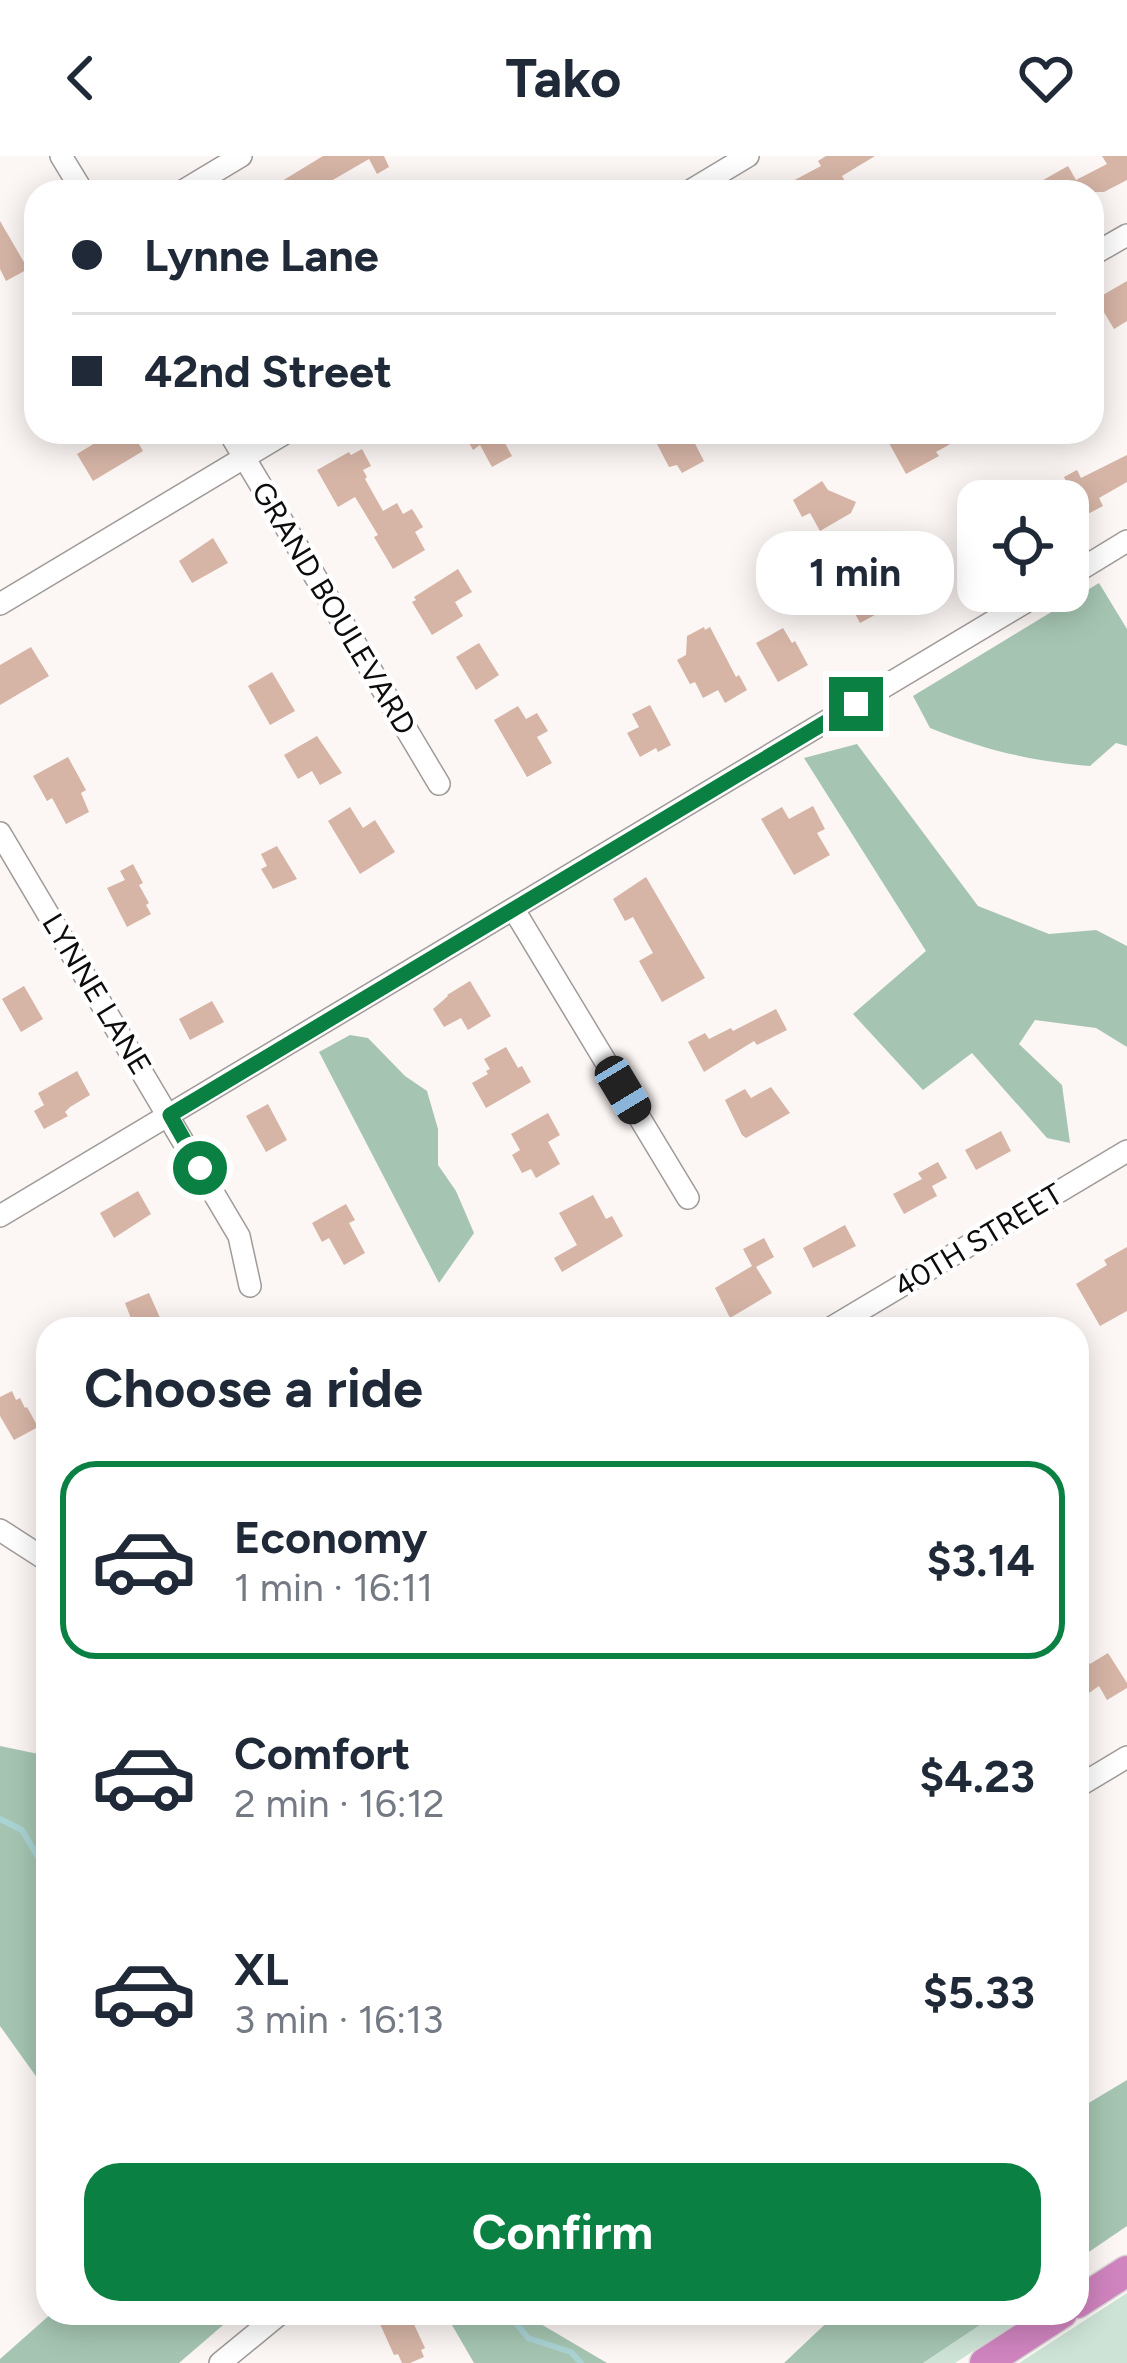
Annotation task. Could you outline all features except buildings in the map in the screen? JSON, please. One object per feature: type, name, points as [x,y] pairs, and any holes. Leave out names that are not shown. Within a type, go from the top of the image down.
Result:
[{"type":"highway","points":[[1089,2295],[1127,2271]]},
{"type":"highway","points":[[985,2363],[1044,2325]]},
{"type":"street","points":[[201,180],[241,156]]},
{"type":"street","points":[[708,180],[748,156]]},
{"type":"street","name":"GRAND BOULEVARD","points":[[236,444],[439,784]]},
{"type":"street","points":[[0,604],[266,444]]},
{"type":"street","points":[[1089,564],[1127,541]]},
{"type":"street","points":[[0,1216],[1009,612]]},
{"type":"street","name":"LYNNE LANE","points":[[0,833],[239,1236],[250,1286]]},
{"type":"street","points":[[514,910],[688,1198]]},
{"type":"street","name":"40TH STREET","points":[[850,1317],[1127,1151]]},
{"type":"street","points":[[0,1530],[36,1553]]},
{"type":"street","points":[[1089,1780],[1127,1757]]},
{"type":"street","points":[[220,2363],[266,2325]]},
{"type":"green space","points":[[1099,583],[1127,629],[1127,746],[1116,743],[1090,766],[1008,753],[930,728],[913,696],[1051,612],[1089,612],[1089,589]]},
{"type":"green space","points":[[857,744],[978,906],[1049,934],[1096,930],[1127,946],[1127,1047],[1096,1028],[1035,1020],[1019,1044],[1062,1085],[1070,1143],[1047,1138],[972,1053],[923,1090],[853,1014],[926,951],[804,758]]},
{"type":"green space","points":[[350,1035],[368,1038],[427,1091],[438,1129],[438,1165],[456,1191],[474,1233],[439,1283],[319,1052]]},
{"type":"green space","points":[[0,1746],[36,1754],[36,2076],[0,2026]]},
{"type":"green space","points":[[1127,2080],[1127,2226],[1089,2252],[1089,2103]]},
{"type":"green space","points":[[1127,2293],[1127,2363],[1019,2363],[1078,2325],[1089,2325],[1089,2318]]},
{"type":"green space","points":[[38,2325],[223,2325],[179,2363],[0,2363]]},
{"type":"green space","points":[[452,2325],[542,2325],[607,2363],[474,2363]]},
{"type":"green space","points":[[824,2325],[980,2325],[923,2363],[784,2363]]},
{"type":"green space","points":[[980,2325],[1014,2325],[955,2363],[923,2363]]},
{"type":"waterway","points":[[0,1819],[22,1830],[36,1854]]},
{"type":"waterway","points":[[518,2325],[528,2338],[571,2352],[581,2363]]},
{"type":"route","points":[[200,1168],[170,1115],[856,704]]}]
